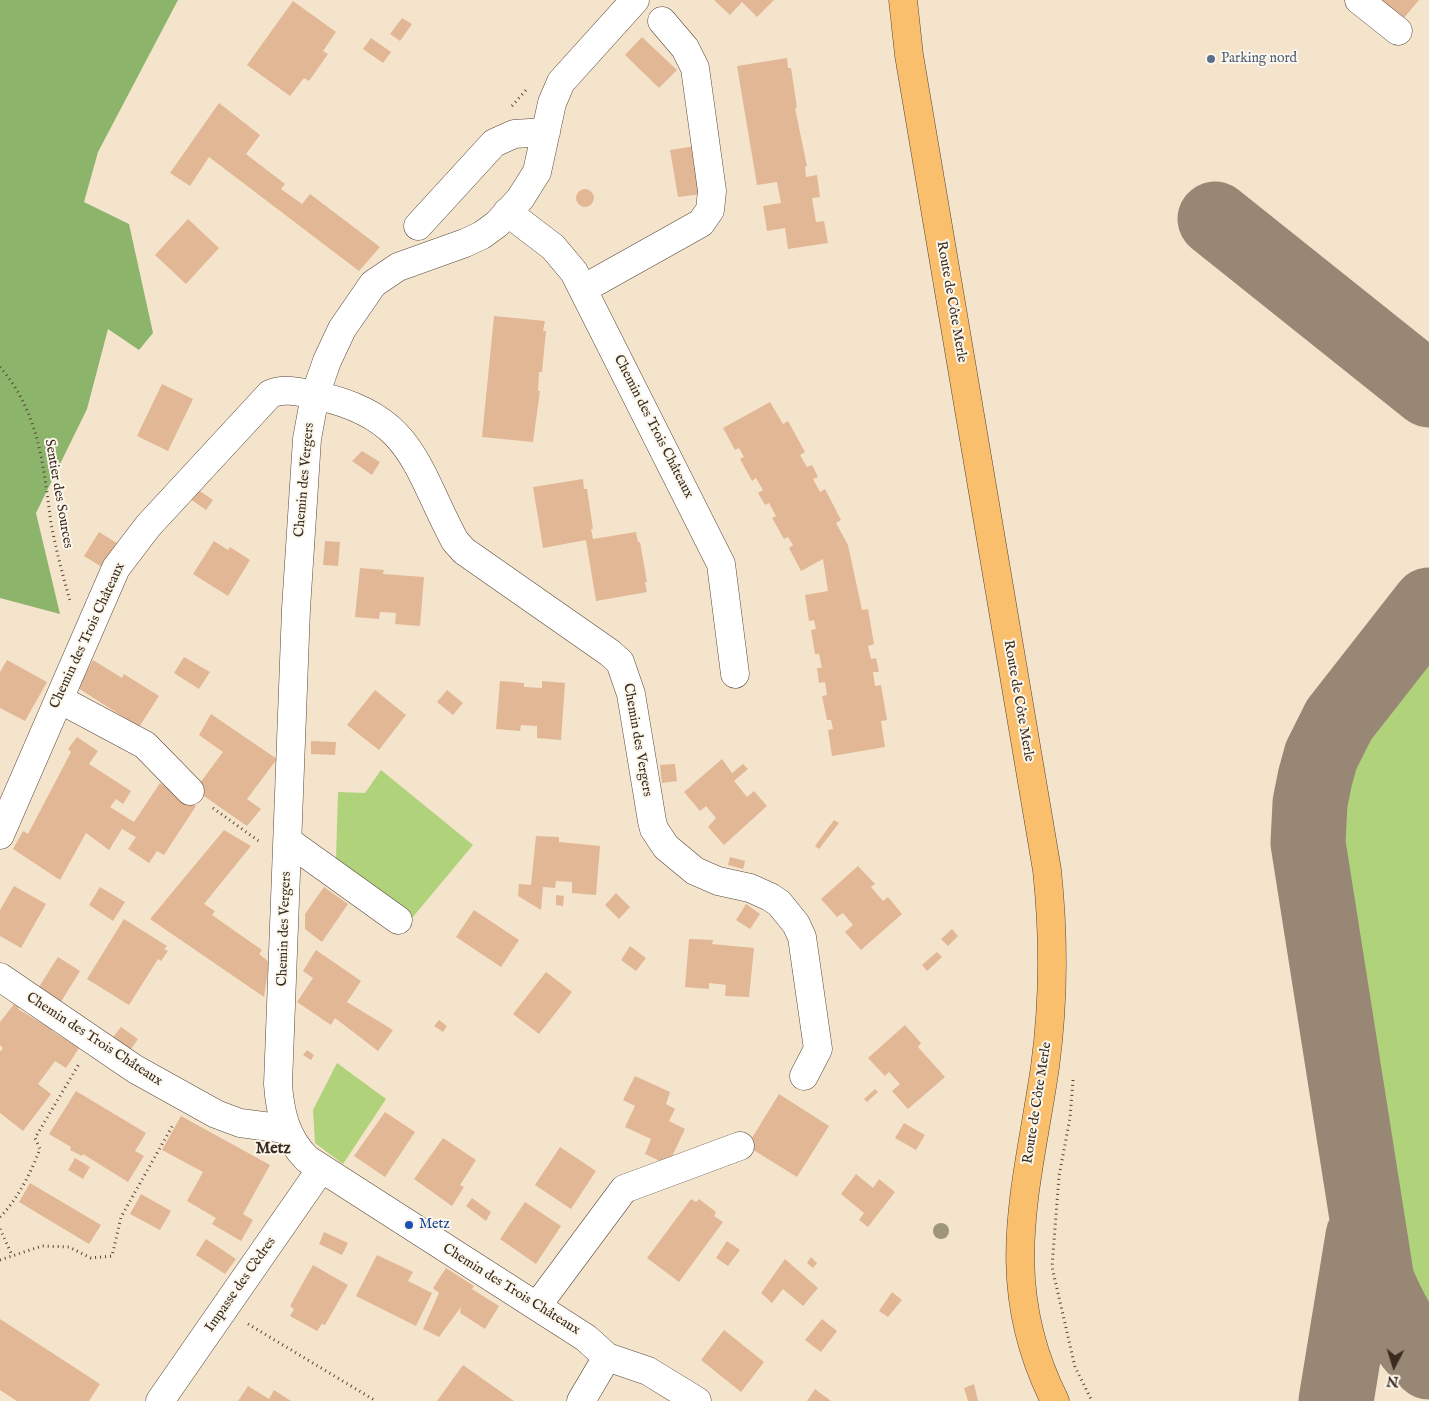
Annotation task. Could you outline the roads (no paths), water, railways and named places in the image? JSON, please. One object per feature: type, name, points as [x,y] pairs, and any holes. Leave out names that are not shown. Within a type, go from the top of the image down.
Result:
[{"type":"main road","name":"Route de Côte Merle","points":[[903,0],[911,64],[1047,870],[1052,922],[1054,976],[1045,1066],[1020,1223],[1019,1273],[1023,1309],[1031,1345],[1055,1401]]},
{"type":"street","points":[[315,395],[327,361],[342,329],[373,284],[398,267],[465,243],[497,224],[508,212],[533,179],[552,103],[561,82],[635,0]]},
{"type":"street","points":[[1359,0],[1398,31]]},
{"type":"street","points":[[583,289],[701,223],[710,210],[712,191],[695,68],[686,48],[662,21]]},
{"type":"street","points":[[418,226],[494,143],[514,134],[546,132]]},
{"type":"street","name":"Chemin des Trois Châteaux","points":[[508,212],[553,247],[569,265],[583,289],[722,564],[735,674]]},
{"type":"street","name":"Chemin des Trois Châteaux","points":[[0,835],[116,568],[153,520],[270,394],[277,390],[315,395]]},
{"type":"street","name":"Chemin des Vergers","points":[[286,1128],[278,1084],[297,590],[306,439],[315,395],[349,404],[366,411],[393,430],[411,453],[455,541],[464,551],[610,653],[620,662],[631,694],[652,821],[658,837],[666,847],[695,871],[718,881],[750,888],[770,897],[778,903],[800,930],[818,1050],[804,1076]]},
{"type":"street","points":[[59,699],[145,745],[190,791]]},
{"type":"street","points":[[288,851],[398,920]]},
{"type":"street","name":"Chemin des Trois Châteaux","points":[[0,977],[92,1042],[135,1069],[229,1120],[253,1126],[286,1128],[298,1150],[321,1169],[586,1338],[607,1357],[648,1371],[697,1401]]},
{"type":"street","points":[[537,1306],[624,1189],[740,1146]]},
{"type":"street","name":"Impasse des Cèdres","points":[[160,1401],[321,1169]]},
{"type":"street","points":[[580,1401],[607,1357]]},
{"type":"place","name":"Parking nord","points":[[1211,59]]},
{"type":"place","name":"Metz","points":[[409,1225]]},
{"type":"district","name":"Metz","points":[[273,1150]]}]
